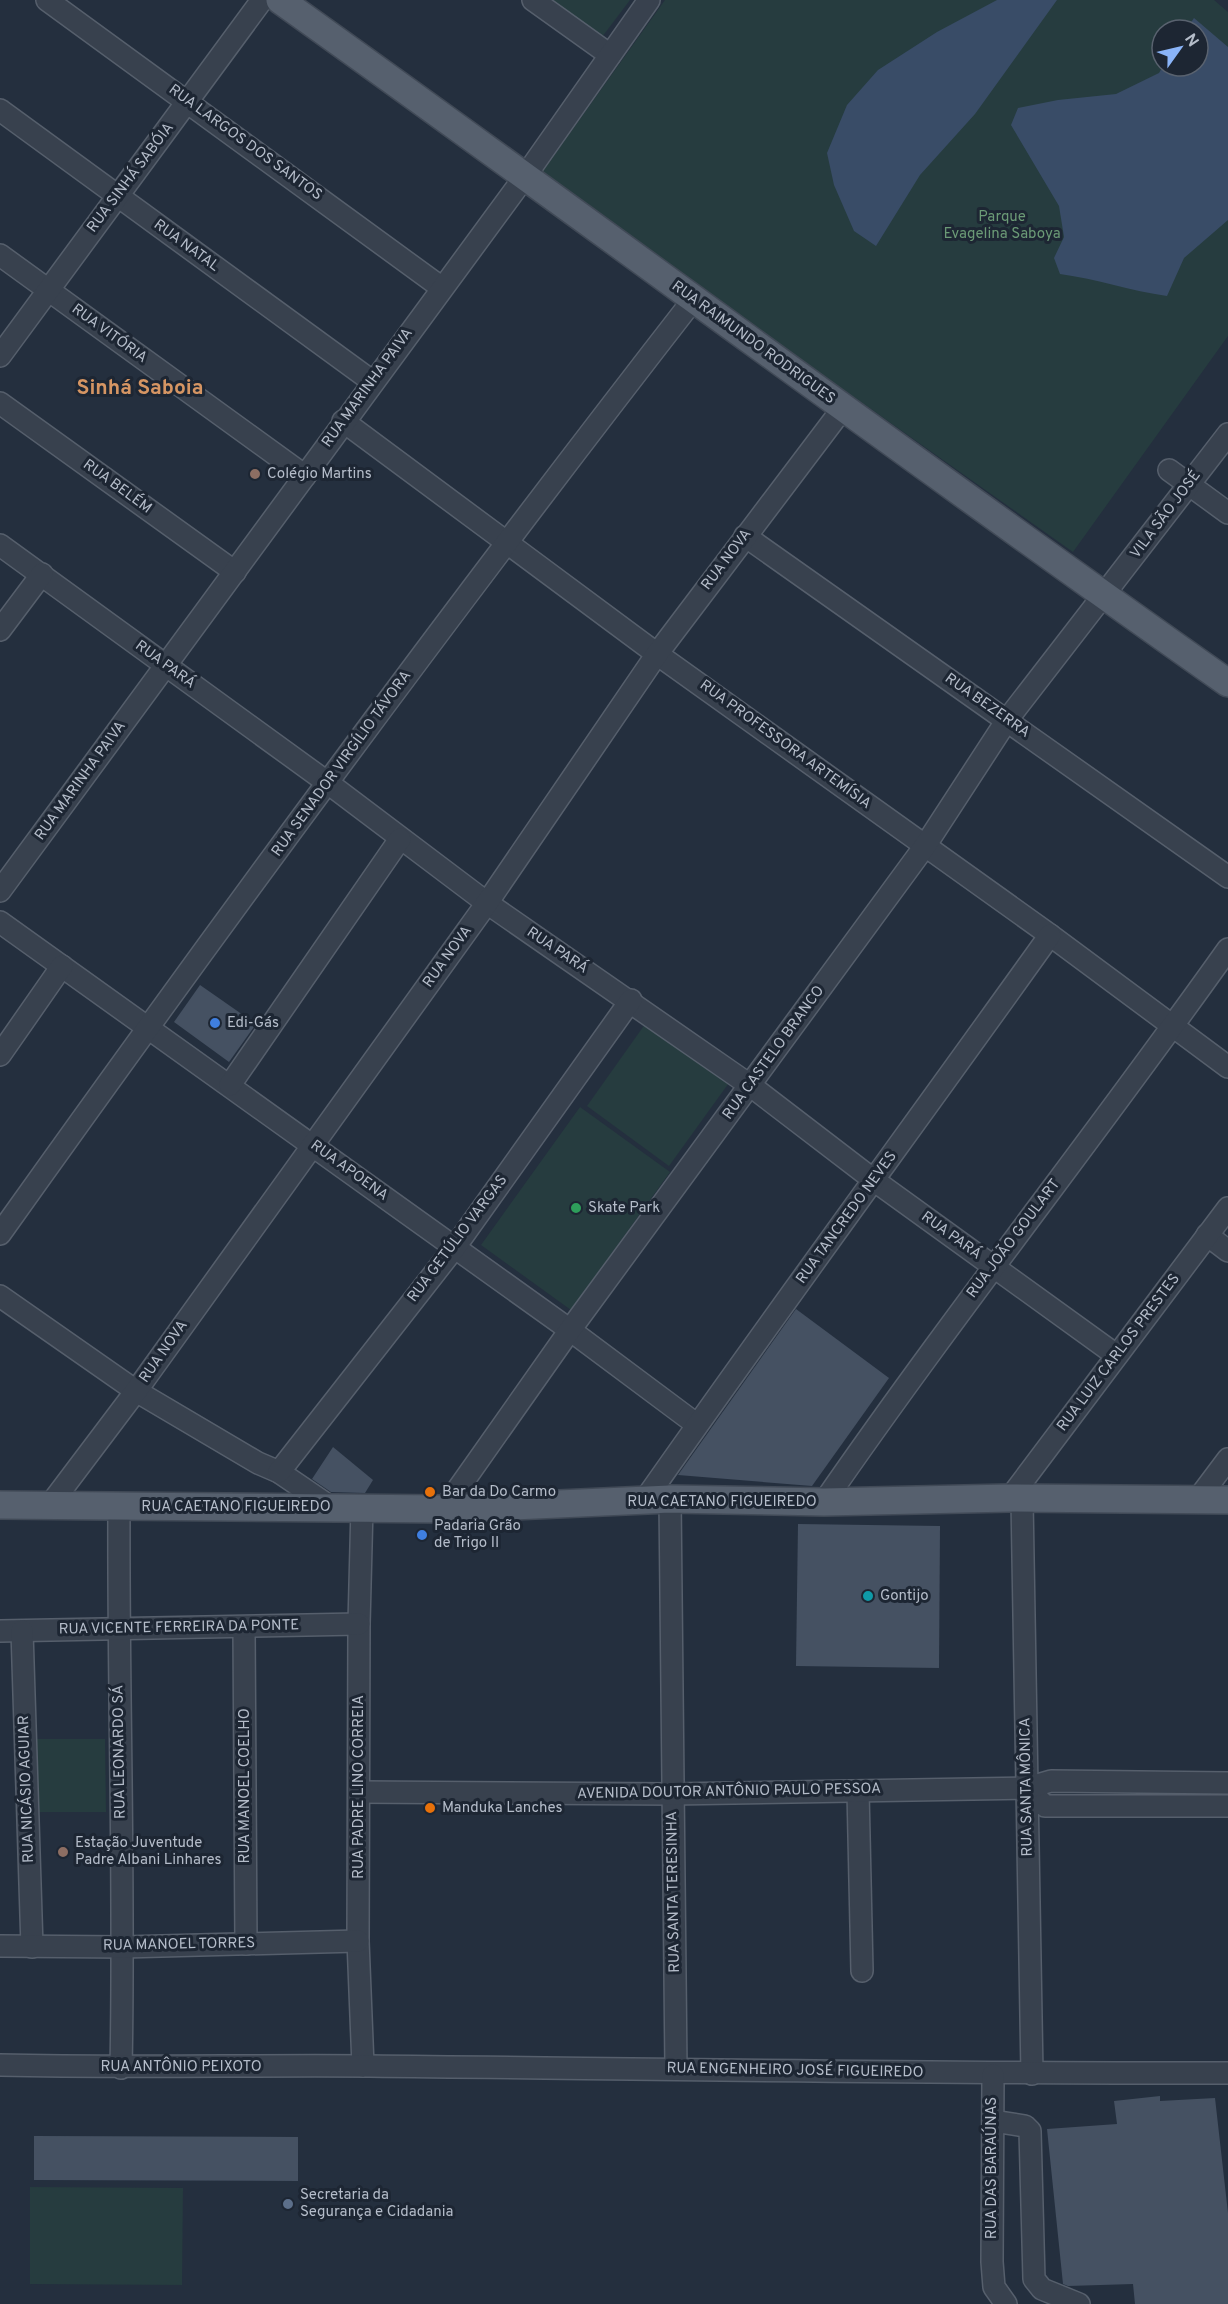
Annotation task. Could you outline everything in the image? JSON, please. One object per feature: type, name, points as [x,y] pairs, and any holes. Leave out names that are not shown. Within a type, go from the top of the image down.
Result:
[{"type":"main road","name":"RUA RAIMUNDO RODRIGUES","points":[[280,0],[526,175],[693,300],[1228,683]]},
{"type":"main road","name":"RUA CAETANO FIGUEIREDO","points":[[0,1505],[330,1506],[444,1509],[657,1500],[824,1502],[1016,1499],[1228,1500]]},
{"type":"street","name":"RUA LARGOS DOS SANTOS","points":[[47,0],[442,288]]},
{"type":"street","name":"RUA SINHÁ SABÓIA","points":[[0,356],[262,0]]},
{"type":"street","points":[[533,0],[610,55]]},
{"type":"street","name":"RUA MARINHA PAIVA","points":[[0,891],[343,421],[526,175],[649,0]]},
{"type":"street","name":"RUA NATAL","points":[[0,110],[373,382]]},
{"type":"street","name":"RUA VITÓRIA","points":[[0,255],[304,476]]},
{"type":"street","name":"RUA SENADOR VIRGÍLIO TÁVORA","points":[[0,1234],[147,1027],[506,540],[693,300]]},
{"type":"street","name":"RUA BELÉM","points":[[0,403],[235,572]]},
{"type":"street","name":"RUA NOVA","points":[[50,1505],[136,1391],[487,903],[657,654],[843,408]]},
{"type":"street","name":"RUA PROFESSORA ARTEMÍSIA","points":[[343,421],[657,654],[1050,935],[1228,1067]]},
{"type":"street","name":"VILA SÃO JOSÉ","points":[[1104,596],[1228,434]]},
{"type":"street","points":[[1169,470],[1228,513]]},
{"type":"street","name":"RUA BEZERRA","points":[[745,536],[1228,877]]},
{"type":"street","name":"RUA PARÁ","points":[[0,545],[328,783],[487,903],[631,1000],[751,1086],[875,1181],[1116,1354]]},
{"type":"street","points":[[0,630],[42,574]]},
{"type":"street","name":"RUA CASTELO BRANCO","points":[[444,1509],[570,1330],[925,846],[1007,720],[1104,596]]},
{"type":"street","points":[[230,1085],[400,839]]},
{"type":"street","name":"RUA APOENA","points":[[0,922],[570,1330],[696,1424]]},
{"type":"street","name":"RUA TANCREDO NEVES","points":[[657,1500],[696,1424],[875,1181],[1050,935]]},
{"type":"street","name":"RUA JOÃO GOULART","points":[[824,1502],[993,1266],[1174,1026],[1228,949]]},
{"type":"street","points":[[0,1055],[62,966]]},
{"type":"street","name":"RUA GETÚLIO VARGAS","points":[[279,1472],[454,1247],[631,1000]]},
{"type":"street","name":"RUA LUIZ CARLOS PRESTES","points":[[1016,1499],[1116,1354],[1228,1208]]},
{"type":"street","points":[[1207,1235],[1228,1251]]},
{"type":"street","points":[[0,1296],[136,1391],[258,1463],[279,1472],[330,1506]]},
{"type":"street","points":[[1198,1499],[1228,1459]]},
{"type":"street","name":"RUA SANTA MÔNICA","points":[[1016,1499],[1027,1788],[1032,2074]]},
{"type":"street","name":"RUA SANTA TERESINHA","points":[[657,1500],[673,1794],[676,2069]]},
{"type":"street","name":"RUA LEONARDO SÁ","points":[[119,1507],[118,1628],[124,1947],[122,2068]]},
{"type":"street","name":"RUA PADRE LINO CORREIA","points":[[362,1507],[359,1624],[358,1941],[363,2066]]},
{"type":"street","name":"RUA VICENTE FERREIRA DA PONTE","points":[[0,1630],[244,1628],[359,1624]]},
{"type":"street","name":"RUA MANOEL COELHO","points":[[244,1628],[246,1944]]},
{"type":"street","name":"RUA NICÁSIO AGUIAR","points":[[22,1631],[32,1947]]},
{"type":"street","name":"AVENIDA DOUTOR ANTÔNIO PAULO PESSOA","points":[[360,1792],[673,1794],[1027,1788],[1051,1781],[1228,1783]]},
{"type":"street","points":[[1027,1788],[1045,1806],[1228,1806]]},
{"type":"street","points":[[858,1791],[862,1971]]},
{"type":"street","name":"RUA MANOEL TORRES","points":[[0,1946],[124,1947],[358,1941]]},
{"type":"street","name":"RUA ANTÔNIO PEIXOTO","points":[[0,2065],[122,2068],[363,2066]]},
{"type":"street","name":"RUA ENGENHEIRO JOSÉ FIGUEIREDO","points":[[363,2066],[993,2075],[1228,2073]]},
{"type":"street","name":"RUA DAS BARAÚNAS","points":[[993,2075],[992,2262],[994,2287],[1006,2304]]},
{"type":"street","points":[[993,2121],[1025,2126],[1030,2131],[1034,2280],[1042,2289],[1079,2304]]},
{"type":"green space","points":[[553,0],[630,0],[602,37]]},
{"type":"green space","name":"Parque Evagelina Saboya","points":[[665,0],[1214,0],[1228,12],[1228,336],[1073,552],[540,175]]},
{"type":"green space","points":[[648,1020],[731,1080],[669,1166],[587,1106]]},
{"type":"green space","name":"Skate Park","points":[[580,1107],[670,1172],[571,1310],[481,1245]]},
{"type":"green space","points":[[32,1739],[105,1739],[106,1812],[33,1812]]},
{"type":"green space","points":[[30,2187],[183,2188],[182,2285],[30,2284]]},
{"type":"water","points":[[997,0],[1057,0],[975,114],[920,175],[876,246],[854,231],[834,185],[827,153],[847,105],[878,70],[937,32]]},
{"type":"water","points":[[1210,32],[1228,47],[1228,220],[1184,258],[1167,296],[1060,274],[1054,258],[1064,237],[1059,206],[1011,125],[1018,108],[1058,100],[1116,94],[1150,77],[1210,78]]},
{"type":"building","name":"Edi-Gás","points":[[200,985],[256,1024],[229,1062],[174,1022]]},
{"type":"building","points":[[796,1309],[889,1378],[812,1486],[678,1475]]},
{"type":"building","points":[[333,1447],[373,1480],[365,1493],[331,1492],[312,1479]]},
{"type":"building","name":"Gontijo","points":[[798,1524],[940,1526],[939,1668],[796,1666]]},
{"type":"building","points":[[1160,2096],[1160,2101],[1215,2098],[1228,2213],[1228,2304],[1135,2304],[1133,2284],[1068,2286],[1063,2284],[1047,2129],[1117,2124],[1114,2101]]},
{"type":"building","points":[[34,2136],[298,2137],[298,2181],[34,2180]]},
{"type":"place","name":"Colégio Martins","points":[[255,474]]},
{"type":"place","name":"Edi-Gás","points":[[215,1023]]},
{"type":"place","name":"Skate Park","points":[[576,1208]]},
{"type":"place","name":"Bar da Do Carmo","points":[[430,1492]]},
{"type":"place","name":"Padaria Grão de Trigo II","points":[[422,1535]]},
{"type":"place","name":"Gontijo","points":[[868,1596]]},
{"type":"place","name":"Manduka Lanches","points":[[430,1808]]},
{"type":"place","name":"Estação Juventude Padre Albani Linhares","points":[[63,1852]]},
{"type":"place","name":"Secretaria da Segurança e Cidadania","points":[[288,2204]]},
{"type":"district","name":"Sinhá Saboia","points":[[140,388]]}]
